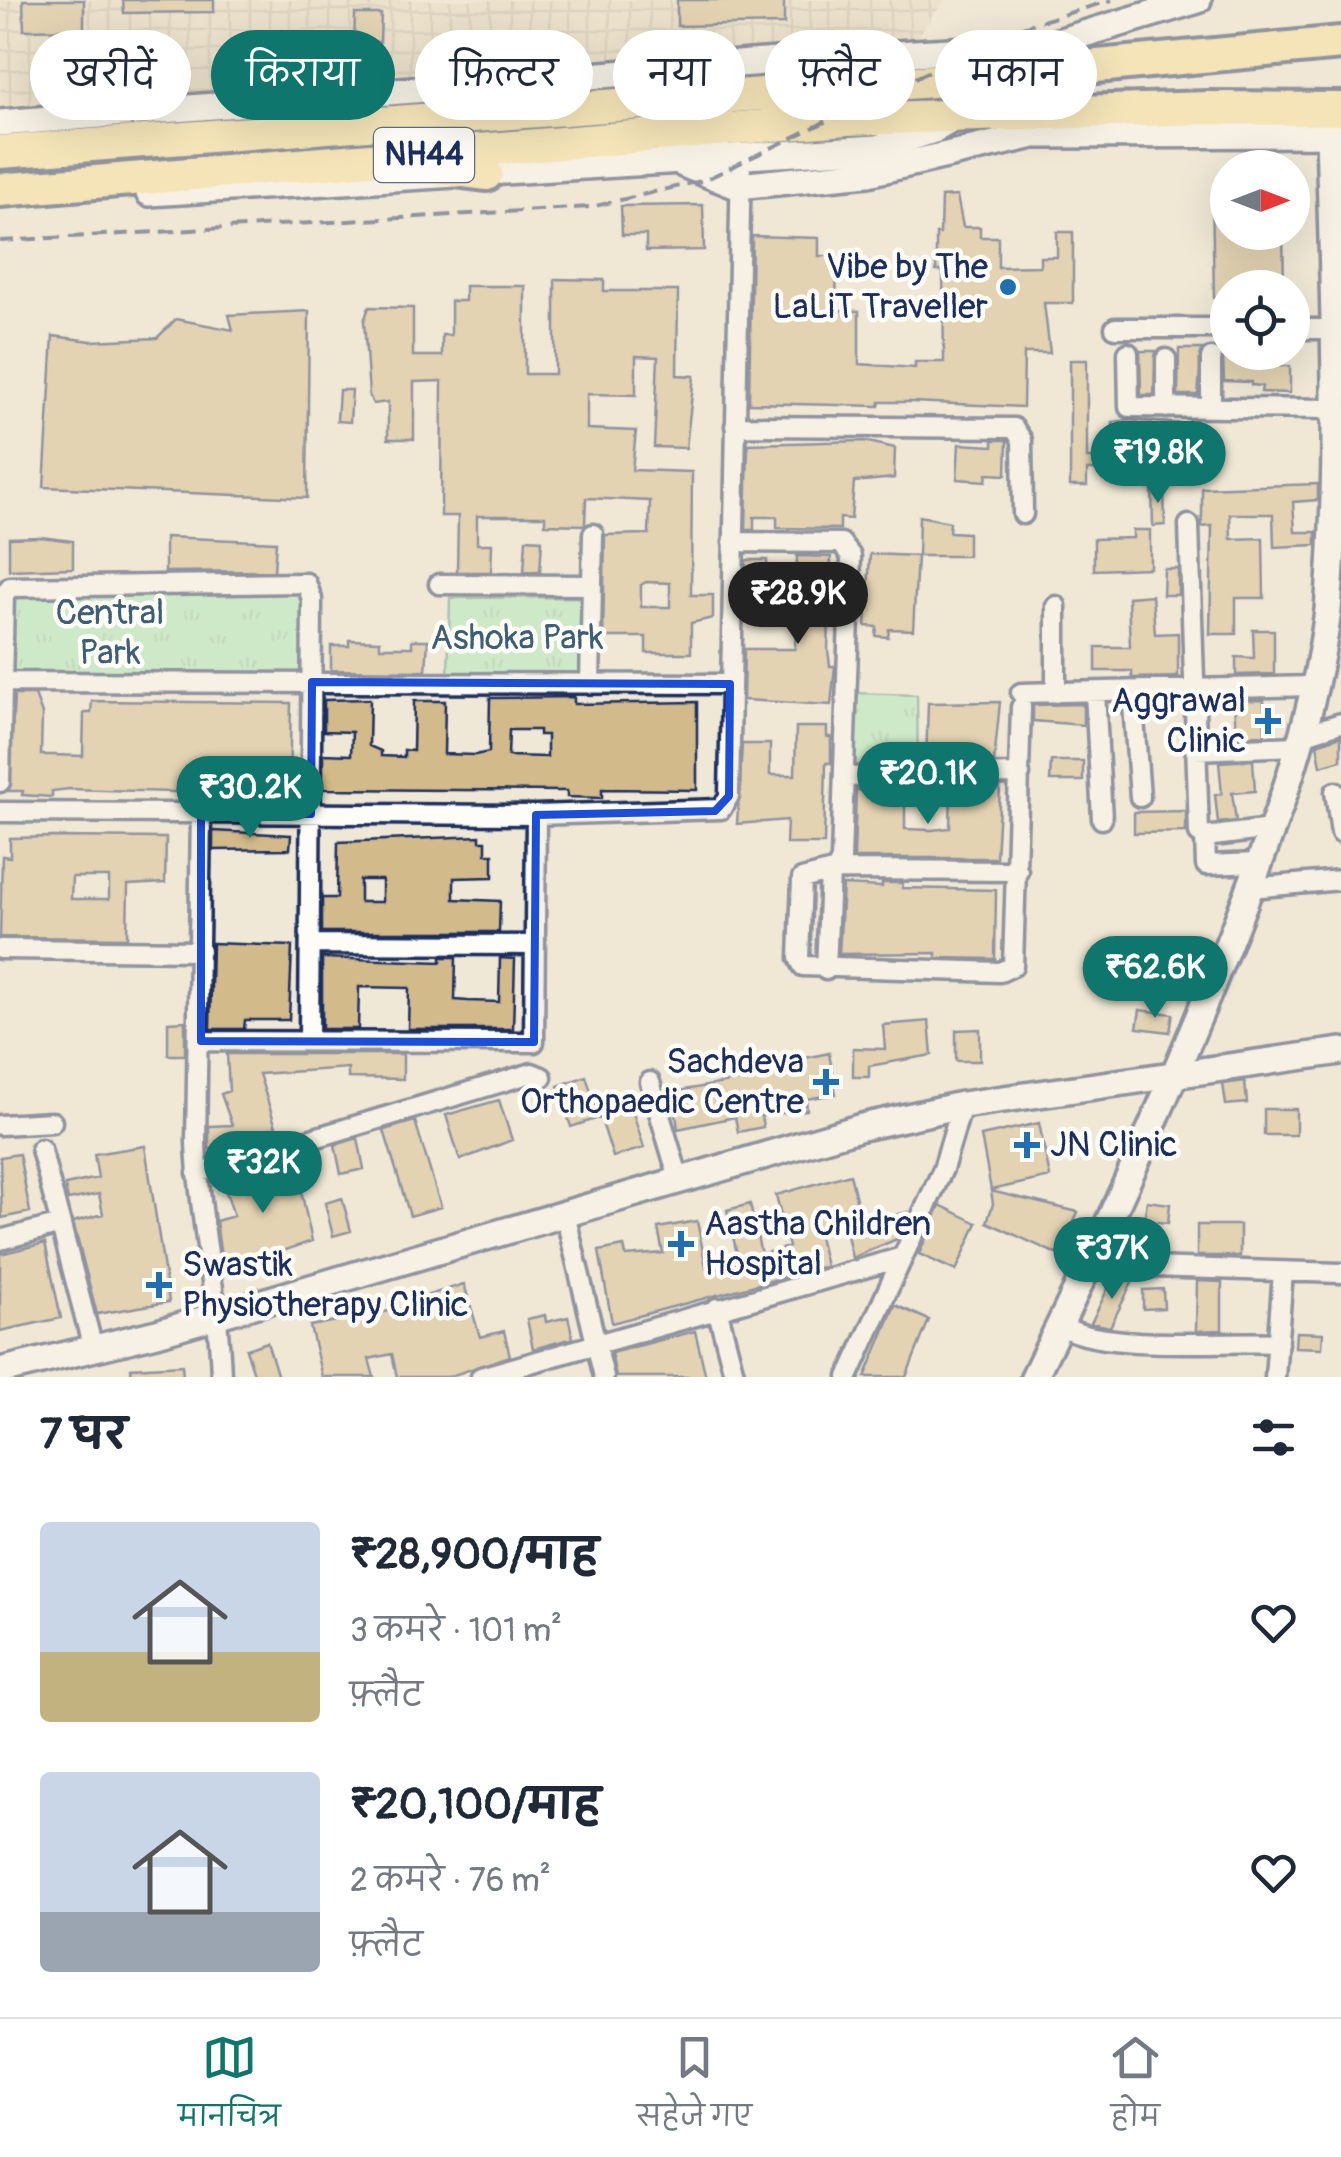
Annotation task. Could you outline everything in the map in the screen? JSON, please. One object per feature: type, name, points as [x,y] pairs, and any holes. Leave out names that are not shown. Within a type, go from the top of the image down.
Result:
[{"type":"highway","name":"NH44","points":[[1097,67],[1341,44]]},
{"type":"highway","name":"NH44","points":[[0,152],[935,81]]},
{"type":"highway","name":"NH44","points":[[0,190],[605,137],[935,117]]},
{"type":"highway","name":"NH44","points":[[1097,119],[1337,125]]},
{"type":"highway","points":[[376,160],[486,174]]},
{"type":"main road","points":[[1097,30],[1198,0]]},
{"type":"main road","points":[[0,123],[935,52]]},
{"type":"main road","points":[[0,205],[877,148],[934,130],[951,120]]},
{"type":"main road","points":[[676,160],[737,186],[868,173],[1034,135],[1337,125],[1338,528],[1328,614],[1314,686],[1254,876],[1177,1073],[1090,1265],[1034,1377]]},
{"type":"main road","points":[[0,1372],[219,1316],[862,1126],[962,1105],[1341,1051]]},
{"type":"main road","points":[[1128,1081],[1158,1115]]},
{"type":"street","points":[[0,812],[536,815],[721,809],[729,796],[737,186],[741,156]]},
{"type":"street","points":[[1115,328],[1210,328]]},
{"type":"street","points":[[1310,329],[1337,329]]},
{"type":"street","points":[[1128,354],[1129,407],[1336,409]]},
{"type":"street","points":[[1166,359],[1166,408]]},
{"type":"street","points":[[1211,370],[1211,408]]},
{"type":"street","points":[[735,426],[1014,428],[1022,440],[1022,514]]},
{"type":"street","points":[[1189,525],[1199,831],[1205,837],[1206,865],[1254,876],[1341,880]]},
{"type":"street","points":[[590,682],[592,534]]},
{"type":"street","points":[[733,542],[841,544],[850,549],[841,860],[833,871],[826,970]]},
{"type":"street","points":[[0,782],[4,594],[10,587],[306,584],[312,592],[309,1040]]},
{"type":"street","points":[[440,584],[592,585]]},
{"type":"street","points":[[1056,606],[1056,693]]},
{"type":"street","points":[[1,682],[730,684]]},
{"type":"street","points":[[1018,871],[808,874],[802,879],[800,963],[826,970],[1009,970],[1017,958],[1021,700],[1056,693],[1314,686]]},
{"type":"street","points":[[1095,692],[1102,818]]},
{"type":"street","points":[[1132,692],[1140,797]]},
{"type":"street","points":[[1195,750],[1300,740],[1341,723]]},
{"type":"street","points":[[844,776],[1020,774]]},
{"type":"street","points":[[1335,792],[1341,832]]},
{"type":"street","points":[[201,814],[197,1173],[219,1316],[221,1377]]},
{"type":"street","points":[[201,1041],[534,1042],[536,815]]},
{"type":"street","points":[[1205,837],[1270,829]]},
{"type":"street","points":[[310,944],[535,944]]},
{"type":"street","points":[[0,949],[200,951]]},
{"type":"street","points":[[197,1173],[532,1073],[542,1077]]},
{"type":"street","points":[[650,1082],[679,1180]]},
{"type":"street","points":[[848,1377],[943,1169],[962,1105]]},
{"type":"street","points":[[0,1125],[52,1122]]},
{"type":"street","points":[[41,1150],[93,1348]]},
{"type":"street","points":[[565,1214],[604,1377]]},
{"type":"street","points":[[0,1240],[61,1224]]},
{"type":"street","points":[[484,1376],[903,1256]]},
{"type":"street","points":[[1090,1265],[1341,1273]]},
{"type":"street","points":[[1275,1377],[1283,1272]]},
{"type":"street","points":[[717,1308],[736,1377]]},
{"type":"street","points":[[1060,1324],[1071,1333],[1115,1341],[1278,1343]]},
{"type":"highlighted area","points":[[312,682],[730,684],[729,796],[715,811],[536,815],[534,1042],[201,1041],[201,814],[311,814]]},
{"type":"shaded area","points":[[0,0],[945,0],[915,37],[915,30],[765,30],[765,67],[745,69],[745,30],[613,30],[613,80],[593,82],[593,30],[415,30],[415,97],[395,99],[395,30],[211,30],[211,115],[191,117],[191,30],[30,30],[30,120],[151,120],[0,133]]},
{"type":"green space","name":"Central Park","points":[[302,589],[302,674],[13,675],[11,593]]},
{"type":"green space","name":"Ashoka Park","points":[[586,597],[586,674],[448,679],[450,598]]},
{"type":"green space","points":[[852,693],[917,695],[918,770],[851,768]]},
{"type":"building","points":[[23,0],[84,0],[84,29],[24,30]]},
{"type":"building","points":[[123,0],[214,0],[214,12],[124,13]]},
{"type":"building","points":[[677,0],[784,0],[784,24],[677,26]]},
{"type":"building","points":[[355,14],[381,14],[380,30],[354,30]]},
{"type":"building","points":[[957,196],[963,227],[980,227],[980,237],[998,237],[998,267],[1040,266],[1040,257],[1057,257],[1057,232],[1073,232],[1073,303],[1044,303],[1050,353],[1024,353],[1023,407],[912,402],[880,402],[879,406],[749,403],[752,236],[819,238],[819,256],[837,256],[836,310],[859,311],[859,364],[915,368],[915,362],[944,362],[943,271],[936,271],[936,234],[940,234],[941,197]]},
{"type":"building","points":[[703,205],[704,250],[646,251],[646,235],[622,235],[621,206]]},
{"type":"building","points":[[1213,250],[1283,250],[1284,270],[1213,270]]},
{"type":"building","points":[[555,279],[604,280],[604,291],[678,291],[677,375],[694,376],[686,448],[654,447],[658,357],[636,356],[636,395],[587,394],[587,429],[636,431],[632,470],[692,472],[691,595],[713,595],[713,618],[691,623],[691,653],[646,653],[646,637],[603,637],[605,535],[649,534],[650,501],[586,498],[585,525],[545,524],[545,516],[477,516],[477,544],[492,544],[491,572],[457,572],[458,516],[441,516],[442,381],[414,382],[414,439],[388,439],[388,402],[373,404],[369,395],[364,321],[369,307],[413,308],[413,356],[442,356],[442,335],[451,335],[451,301],[465,301],[465,286],[525,286],[525,374],[555,374]],"holes":[[[670,583],[670,607],[641,607],[641,585]]]},
{"type":"building","points":[[309,311],[307,498],[44,487],[53,336],[91,341],[157,338],[176,319],[233,330],[229,315]]},
{"type":"building","points":[[1179,349],[1202,349],[1198,395],[1178,395]]},
{"type":"building","points":[[1140,351],[1156,351],[1154,395],[1141,395]]},
{"type":"building","points":[[1070,360],[1087,360],[1087,458],[1109,458],[1109,470],[1087,470],[1087,486],[1070,486]]},
{"type":"building","points":[[1224,370],[1290,370],[1290,393],[1261,392],[1262,386],[1251,382],[1224,381]]},
{"type":"building","points":[[339,390],[352,390],[350,422],[337,421]]},
{"type":"building","points":[[1113,422],[1184,424],[1184,444],[1112,443]]},
{"type":"building","points":[[993,440],[1007,440],[1006,475],[987,474],[986,481],[957,479],[959,444],[993,446]]},
{"type":"building","points":[[864,441],[895,448],[894,478],[854,482],[851,519],[840,518],[840,529],[777,528],[777,517],[754,517],[754,530],[746,530],[748,444]]},
{"type":"building","points":[[1318,484],[1318,500],[1293,502],[1295,532],[1316,532],[1316,545],[1274,547],[1273,514],[1230,514],[1231,539],[1263,538],[1264,598],[1236,598],[1236,634],[1210,634],[1212,526],[1202,527],[1202,488]]},
{"type":"building","points":[[1152,486],[1164,486],[1165,525],[1153,526]]},
{"type":"building","points":[[919,516],[950,522],[949,532],[968,533],[968,556],[918,556]]},
{"type":"building","points":[[1133,530],[1150,530],[1150,568],[1094,570],[1094,539],[1133,538]]},
{"type":"building","points":[[165,537],[276,542],[274,571],[165,572]]},
{"type":"building","points":[[9,538],[73,541],[73,568],[9,570]]},
{"type":"building","points":[[526,539],[542,540],[540,572],[524,572]]},
{"type":"building","points":[[870,554],[917,556],[913,630],[889,629],[888,637],[876,636],[877,627],[866,626]]},
{"type":"building","points":[[797,556],[831,557],[828,650],[830,666],[835,666],[831,705],[743,700],[744,649],[795,649]]},
{"type":"building","points":[[746,560],[767,560],[767,588],[774,588],[773,619],[745,618]]},
{"type":"building","points":[[1164,569],[1178,569],[1178,595],[1163,595]]},
{"type":"building","points":[[1152,595],[1155,634],[1178,633],[1178,677],[1132,678],[1132,671],[1096,671],[1096,647],[1130,647],[1128,597]]},
{"type":"building","points":[[1253,630],[1274,630],[1274,674],[1236,675],[1236,657],[1254,658]]},
{"type":"building","points":[[349,640],[380,641],[380,647],[412,647],[412,640],[428,640],[426,671],[331,670],[331,646],[349,646]]},
{"type":"building","points":[[14,695],[35,695],[42,714],[41,755],[83,756],[84,713],[91,713],[92,701],[291,703],[289,788],[208,793],[69,789],[52,791],[52,797],[9,791]]},
{"type":"building","points":[[574,697],[574,704],[697,702],[697,790],[602,789],[602,798],[567,797],[567,791],[323,789],[323,754],[351,755],[352,732],[324,731],[324,700],[370,699],[369,746],[381,751],[381,756],[404,757],[404,750],[413,751],[414,701],[445,701],[444,754],[489,752],[490,698]],"holes":[[[509,730],[539,730],[539,735],[547,735],[547,757],[508,756]]]},
{"type":"building","points":[[1264,700],[1265,735],[1236,736],[1234,701]]},
{"type":"building","points":[[1000,702],[994,762],[926,763],[928,703]]},
{"type":"building","points":[[1083,704],[1083,725],[1033,721],[1033,705]]},
{"type":"building","points":[[796,727],[827,727],[827,737],[831,737],[831,763],[826,763],[824,844],[786,844],[787,820],[737,824],[742,744],[770,744],[770,775],[795,775]]},
{"type":"building","points":[[1341,736],[1341,760],[1321,766],[1317,744]]},
{"type":"building","points":[[1253,760],[1255,791],[1232,793],[1236,821],[1218,823],[1215,795],[1222,794],[1219,762]]},
{"type":"building","points":[[1051,761],[1083,761],[1083,781],[1050,781]]},
{"type":"building","points":[[951,788],[1000,788],[996,858],[854,858],[856,790],[905,796],[905,829],[932,830],[950,828]]},
{"type":"building","points":[[1186,811],[1186,832],[1134,833],[1134,812]]},
{"type":"building","points":[[213,831],[291,835],[290,849],[213,850]]},
{"type":"building","points":[[480,836],[480,841],[486,841],[486,854],[493,854],[493,877],[454,878],[454,899],[500,901],[499,932],[322,932],[322,898],[337,898],[338,842]],"holes":[[[360,880],[382,880],[382,902],[360,902]]]},
{"type":"building","points":[[10,838],[166,838],[165,883],[128,885],[127,938],[0,937],[2,856],[10,857]],"holes":[[[72,877],[109,877],[109,899],[71,899]]]},
{"type":"building","points":[[882,883],[903,883],[902,888],[996,890],[995,959],[936,958],[936,953],[839,954],[843,885],[882,887]]},
{"type":"building","points":[[212,943],[292,946],[289,1020],[245,1020],[244,1029],[210,1029]]},
{"type":"building","points":[[441,957],[456,957],[455,1000],[499,1002],[500,958],[515,959],[513,1029],[408,1029],[409,988],[359,987],[358,1029],[322,1029],[322,958],[441,962]]},
{"type":"building","points":[[1140,1010],[1173,1014],[1170,1032],[1137,1028]]},
{"type":"building","points":[[185,1021],[185,1055],[168,1055],[168,1022]]},
{"type":"building","points":[[929,1021],[932,1055],[869,1066],[869,1077],[853,1077],[853,1048],[885,1049],[883,1025]]},
{"type":"building","points":[[980,1029],[980,1061],[956,1061],[956,1030]]},
{"type":"building","points":[[829,1053],[836,1094],[806,1099],[807,1110],[761,1116],[763,1127],[738,1132],[735,1117],[678,1129],[673,1092],[774,1074],[772,1065]]},
{"type":"building","points":[[227,1054],[403,1054],[403,1079],[348,1078],[348,1068],[259,1074],[276,1127],[224,1144],[225,1149],[209,1149],[209,1126],[232,1125],[221,1094],[229,1091]]},
{"type":"building","points":[[586,1076],[599,1118],[571,1127],[558,1086]]},
{"type":"building","points":[[1245,1081],[1247,1103],[1226,1105],[1223,1084]]},
{"type":"building","points":[[499,1100],[512,1140],[460,1160],[446,1115]]},
{"type":"building","points":[[630,1103],[644,1148],[613,1157],[599,1113]]},
{"type":"building","points":[[1264,1109],[1296,1109],[1296,1135],[1264,1135]]},
{"type":"building","points":[[415,1121],[441,1207],[410,1216],[384,1130]]},
{"type":"building","points":[[1039,1123],[1050,1177],[991,1190],[981,1136]]},
{"type":"building","points":[[358,1138],[364,1169],[341,1174],[335,1145]]},
{"type":"building","points":[[145,1146],[169,1302],[97,1314],[73,1222],[103,1214],[99,1194],[68,1200],[65,1185],[98,1178],[94,1154]]},
{"type":"building","points":[[19,1154],[30,1212],[2,1218],[0,1157]]},
{"type":"building","points":[[294,1158],[312,1241],[223,1272],[216,1221],[234,1216],[223,1182]]},
{"type":"building","points":[[850,1174],[862,1224],[907,1212],[897,1239],[852,1258],[844,1221],[817,1228],[826,1266],[612,1323],[599,1251],[624,1246],[626,1256],[663,1253],[658,1228],[697,1221],[707,1272],[739,1263],[727,1210],[750,1204],[761,1254],[789,1247],[776,1195]]},
{"type":"building","points":[[991,1191],[1078,1212],[1061,1256],[987,1222],[993,1204]]},
{"type":"building","points":[[342,1198],[351,1231],[333,1236],[325,1203]]},
{"type":"building","points":[[1147,1201],[1170,1204],[1168,1223],[1144,1221]]},
{"type":"building","points":[[940,1205],[977,1223],[956,1271],[919,1254]]},
{"type":"building","points":[[1197,1225],[1240,1225],[1240,1256],[1197,1256]]},
{"type":"building","points":[[45,1243],[61,1318],[0,1331],[0,1254]]},
{"type":"building","points":[[1113,1278],[1134,1279],[1110,1327],[1091,1323]]},
{"type":"building","points":[[1197,1281],[1222,1282],[1222,1330],[1196,1331]]},
{"type":"building","points":[[464,1284],[480,1337],[504,1331],[510,1356],[448,1377],[397,1377],[392,1354],[369,1359],[374,1377],[322,1377],[310,1326],[427,1304],[425,1296]]},
{"type":"building","points":[[1163,1289],[1164,1308],[1143,1309],[1143,1290]]},
{"type":"building","points":[[895,1305],[929,1320],[906,1377],[865,1377]]},
{"type":"building","points":[[545,1315],[546,1322],[568,1317],[573,1338],[533,1349],[527,1319]]},
{"type":"building","points":[[695,1331],[706,1377],[616,1377],[611,1353]]},
{"type":"building","points":[[1296,1332],[1323,1333],[1322,1348],[1295,1347]]},
{"type":"building","points":[[267,1342],[278,1377],[255,1377],[246,1349]]},
{"type":"building","points":[[182,1365],[183,1377],[132,1377],[131,1368]]},
{"type":"railway","points":[[0,241],[591,207],[705,180],[1019,28],[1112,0]]},
{"type":"place","name":"Vibe by The LaLiT Traveller","points":[[1008,287]]},
{"type":"place","name":"Aggrawal Clinic","points":[[1268,721]]},
{"type":"place","name":"Sachdeva Orthopaedic Centre","points":[[826,1082]]},
{"type":"place","name":"JN Clinic","points":[[1027,1145]]},
{"type":"place","name":"Aastha Children Hospital","points":[[681,1244]]},
{"type":"place","name":"Swastik Physiotherapy Clinic","points":[[159,1285]]}]
